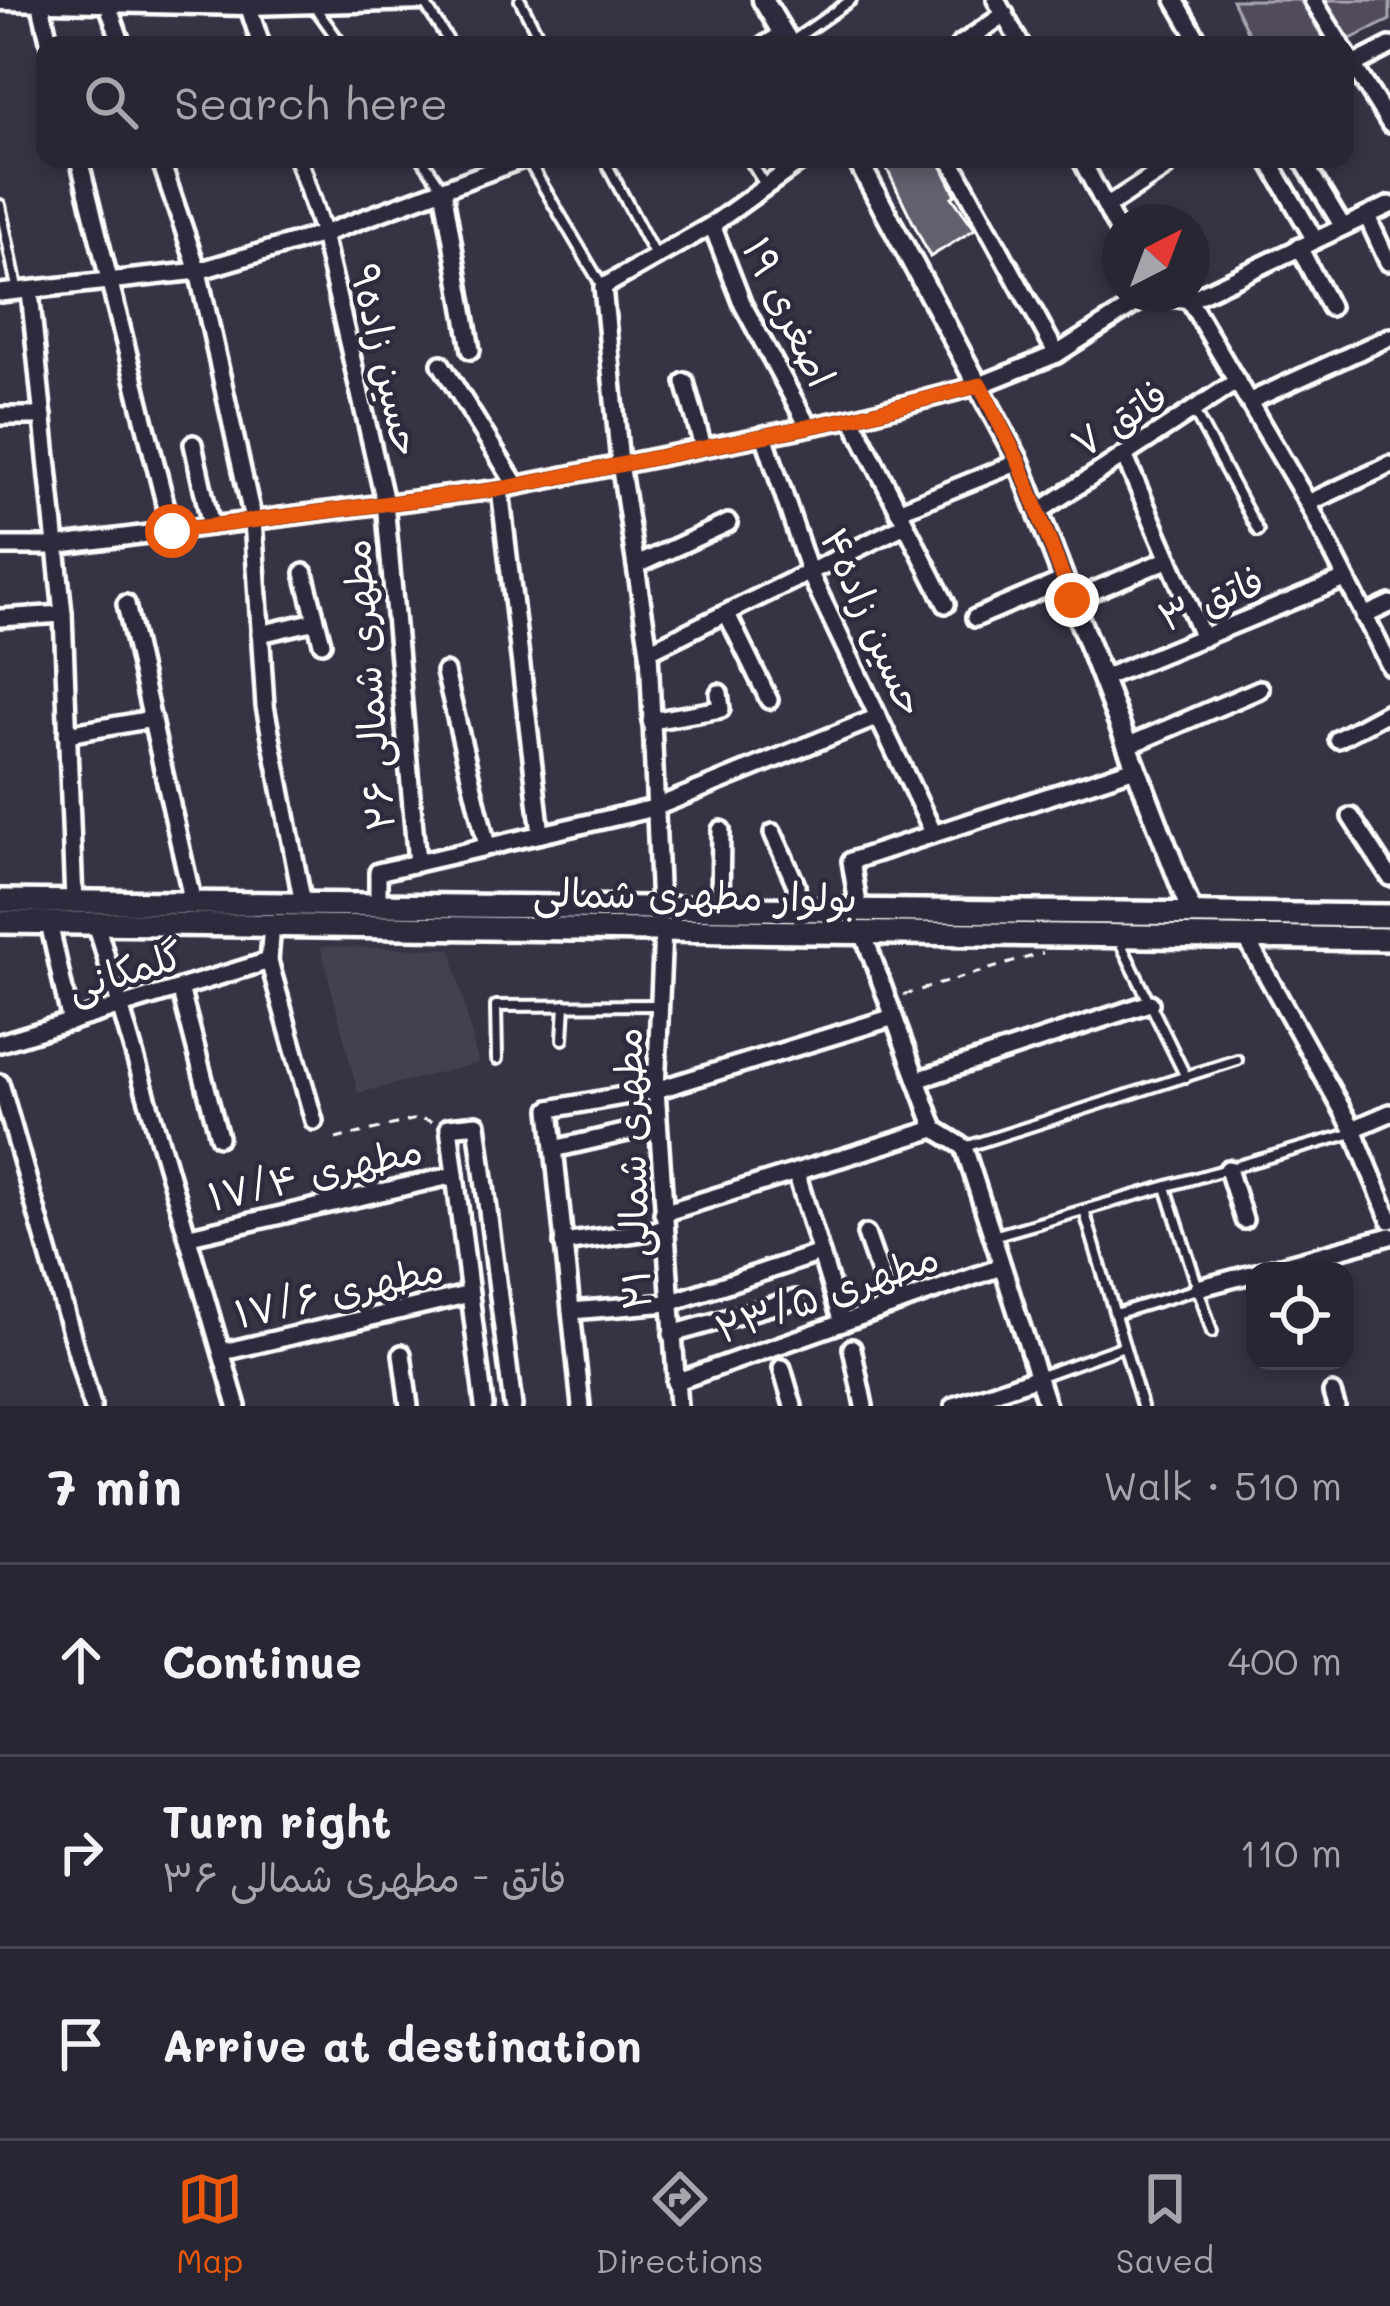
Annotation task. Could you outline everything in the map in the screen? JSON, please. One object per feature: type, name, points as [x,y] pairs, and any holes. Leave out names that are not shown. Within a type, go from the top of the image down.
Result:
[{"type":"main road","name":"بولوار مطهری شمالی","points":[[0,901],[378,905],[661,919],[720,908],[797,909],[861,921]]},
{"type":"main road","name":"بولوار مطهری شمالی","points":[[0,922],[272,925],[661,919],[1023,923],[1192,914],[1390,916]]},
{"type":"main road","name":"بولوار مطهری شمالی","points":[[1023,923],[1117,936],[1390,939]]},
{"type":"street","points":[[0,0],[422,0]]},
{"type":"street","points":[[763,0],[790,36]]},
{"type":"street","points":[[777,0],[791,36]]},
{"type":"street","points":[[1175,0],[1196,36]]},
{"type":"street","points":[[1313,0],[1335,36]]},
{"type":"street","points":[[40,1],[48,36]]},
{"type":"street","points":[[99,1],[117,36]]},
{"type":"street","points":[[238,3],[256,36]]},
{"type":"street","points":[[969,36],[999,4],[1016,36]]},
{"type":"street","points":[[1354,53],[1390,46]]},
{"type":"street","points":[[1354,67],[1390,124]]},
{"type":"street","points":[[81,168],[172,531]]},
{"type":"street","points":[[163,168],[198,271],[253,520],[265,706],[303,904]]},
{"type":"street","name":"حسین زاده۹","points":[[301,168],[322,234],[386,502]]},
{"type":"street","points":[[0,293],[198,271],[322,234],[500,168]]},
{"type":"street","points":[[603,287],[712,225],[791,168]]},
{"type":"street","points":[[862,168],[1019,462],[1192,914]]},
{"type":"street","points":[[955,168],[1057,354]]},
{"type":"street","points":[[1086,168],[1104,204]]},
{"type":"street","points":[[1272,168],[1330,308]]},
{"type":"street","points":[[1307,168],[1343,227]]},
{"type":"street","points":[[1111,204],[1164,169]]},
{"type":"street","points":[[443,189],[471,350]]},
{"type":"street","points":[[1210,290],[1390,206]]},
{"type":"street","points":[[1367,216],[1388,262]]},
{"type":"street","name":"اصغری ۱۹","points":[[712,225],[743,305],[808,426]]},
{"type":"street","name":"مطهری شمالی ۲۱","points":[[603,287],[620,463],[650,651],[661,919],[656,1090],[678,1406]]},
{"type":"street","points":[[24,292],[43,416],[63,614],[74,902]]},
{"type":"street","points":[[0,546],[54,546],[508,487],[852,418],[980,385],[1057,354],[1123,312]]},
{"type":"street","points":[[1196,312],[1308,503],[1390,666]]},
{"type":"street","points":[[1250,401],[1390,337]]},
{"type":"street","points":[[441,364],[508,487],[541,834]]},
{"type":"street","name":"فاتق ۷","points":[[1038,512],[1237,381]]},
{"type":"street","points":[[685,382],[703,447]]},
{"type":"street","points":[[0,416],[43,416]]},
{"type":"street","points":[[852,418],[946,604]]},
{"type":"street","name":"حسین زاده۴","points":[[764,435],[810,574],[933,832]]},
{"type":"street","points":[[193,444],[211,526]]},
{"type":"street","points":[[1124,455],[1203,638]]},
{"type":"street","points":[[650,651],[810,574],[901,518],[1019,462]]},
{"type":"street","points":[[1308,503],[1390,465]]},
{"type":"street","name":"مطهری شمالی ۲۶","points":[[386,502],[417,862]]},
{"type":"street","points":[[637,566],[728,523]]},
{"type":"street","points":[[1072,600],[1169,559]]},
{"type":"street","points":[[304,573],[322,644]]},
{"type":"street","name":"فاتق ۳","points":[[1101,679],[1345,579]]},
{"type":"street","points":[[974,618],[1064,580]]},
{"type":"street","points":[[126,604],[193,903]]},
{"type":"street","points":[[1364,616],[1390,604]]},
{"type":"street","points":[[0,618],[63,614]]},
{"type":"street","points":[[728,614],[770,700]]},
{"type":"street","points":[[260,634],[316,621]]},
{"type":"street","points":[[446,672],[487,846]]},
{"type":"street","points":[[1126,746],[1260,689]]},
{"type":"street","points":[[651,721],[721,709],[719,693]]},
{"type":"street","points":[[1338,739],[1390,711]]},
{"type":"street","points":[[378,905],[378,872],[654,808],[878,717]]},
{"type":"street","points":[[67,734],[152,718]]},
{"type":"street","points":[[1047,1406],[964,1147],[935,1129],[894,1018],[861,921],[851,861],[1135,768]]},
{"type":"street","points":[[1351,817],[1390,877]]},
{"type":"street","points":[[720,908],[721,830]]},
{"type":"street","points":[[773,833],[796,885],[797,909]]},
{"type":"street","points":[[49,922],[71,1022]]},
{"type":"street","points":[[96,923],[237,1406]]},
{"type":"street","points":[[272,925],[268,961],[314,1120]]},
{"type":"street","points":[[1246,938],[1353,1131],[1390,1220]]},
{"type":"street","name":"گلمکانی","points":[[0,1043],[268,961]]},
{"type":"street","points":[[180,988],[219,1137]]},
{"type":"street","points":[[917,1080],[1150,1003]]},
{"type":"street","points":[[581,1406],[550,1109],[656,1090],[894,1018]]},
{"type":"street","points":[[0,1083],[92,1406]]},
{"type":"street","points":[[1353,1131],[1390,1113]]},
{"type":"street","points":[[484,1406],[449,1127],[477,1124],[513,1406]]},
{"type":"street","points":[[554,1149],[658,1125]]},
{"type":"street","points":[[563,1243],[663,1221],[796,1172],[935,1129]]},
{"type":"street","points":[[1228,1169],[1244,1220]]},
{"type":"street","points":[[796,1172],[842,1323]]},
{"type":"street","name":"مطهری ۱۷/۴","points":[[190,1236],[455,1175]]},
{"type":"street","points":[[866,1234],[891,1306]]},
{"type":"street","points":[[1295,1262],[1390,1236]]},
{"type":"street","points":[[571,1311],[669,1303],[820,1252]]},
{"type":"street","name":"مطهری ۲۳/۵","points":[[676,1382],[1000,1267]]},
{"type":"street","points":[[1198,1288],[1246,1275]]},
{"type":"street","name":"مطهری ۱۷/۶","points":[[223,1352],[470,1294]]},
{"type":"street","points":[[672,1334],[796,1299]]},
{"type":"street","points":[[852,1348],[865,1406]]},
{"type":"street","points":[[402,1354],[409,1406]]},
{"type":"street","points":[[782,1368],[794,1406]]},
{"type":"street","points":[[954,1406],[1035,1378]]},
{"type":"lane","points":[[422,0],[446,36]]},
{"type":"lane","points":[[520,0],[539,36]]},
{"type":"lane","points":[[799,36],[851,0]]},
{"type":"lane","points":[[311,2],[336,36]]},
{"type":"lane","points":[[428,168],[443,189]]},
{"type":"lane","points":[[530,168],[603,287]]},
{"type":"lane","points":[[609,168],[656,257]]},
{"type":"lane","points":[[754,168],[765,187]]},
{"type":"lane","points":[[0,205],[24,292]]},
{"type":"lane","points":[[1193,410],[1258,531]]},
{"type":"lane","points":[[1117,936],[1186,1076]]},
{"type":"lane","points":[[563,1039],[565,1005]]},
{"type":"lane","points":[[497,1059],[496,1006],[660,1005]]},
{"type":"lane","points":[[964,1147],[1237,1060]]},
{"type":"lane","points":[[991,1237],[1353,1131]]},
{"type":"lane","points":[[1166,1186],[1212,1332]]},
{"type":"lane","points":[[1084,1210],[1142,1406]]},
{"type":"lane","points":[[1115,1314],[1198,1288]]},
{"type":"lane","points":[[1035,1378],[1124,1346]]},
{"type":"path","points":[[888,1000],[1059,948]]},
{"type":"path","points":[[337,1139],[420,1118],[449,1127]]},
{"type":"shaded area","points":[[1232,0],[1300,0],[1322,36],[1250,36]]},
{"type":"shaded area","points":[[1320,0],[1390,0],[1390,20],[1354,37],[1343,36]]},
{"type":"shaded area","points":[[321,947],[451,949],[478,1063],[358,1093]]},
{"type":"building","points":[[886,168],[942,168],[956,195],[952,197],[975,229],[930,257]]},
{"type":"route","points":[[172,531],[500,489],[852,418],[980,385],[1019,462],[1072,600]]}]
